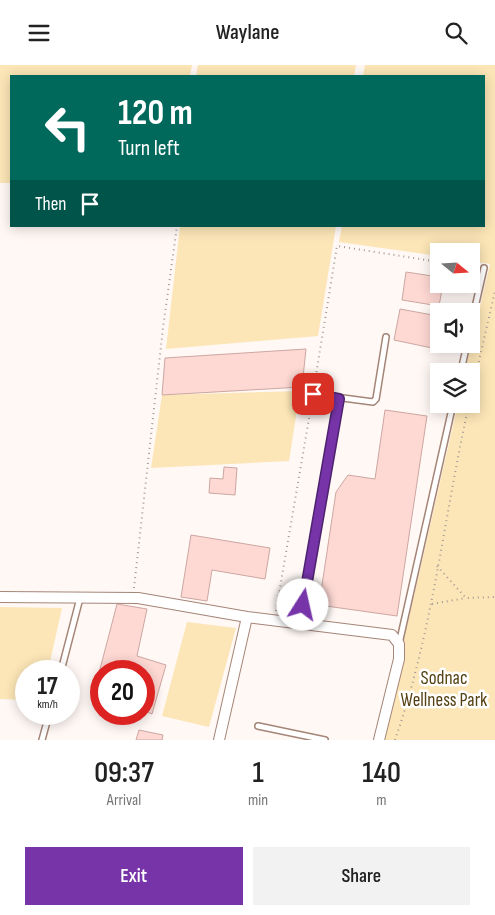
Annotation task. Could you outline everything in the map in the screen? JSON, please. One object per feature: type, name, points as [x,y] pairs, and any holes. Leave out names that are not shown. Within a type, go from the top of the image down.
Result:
[{"type":"street","points":[[0,597],[134,598],[247,617],[392,635],[399,644],[399,659],[379,740]]},
{"type":"street","points":[[219,740],[247,617]]},
{"type":"lane","points":[[476,303],[484,269]]},
{"type":"lane","points":[[313,394],[366,403],[376,399],[386,337]]},
{"type":"lane","points":[[300,624],[339,399]]},
{"type":"lane","points":[[399,644],[451,413]]},
{"type":"lane","points":[[64,660],[80,598]]},
{"type":"lane","points":[[42,740],[46,725]]},
{"type":"lane","points":[[258,726],[325,740]]},
{"type":"path","points":[[134,598],[163,328],[177,227]]},
{"type":"path","points":[[275,621],[337,246],[430,261]]},
{"type":"path","points":[[479,363],[495,291]]},
{"type":"path","points":[[395,740],[417,669],[467,413]]},
{"type":"path","points":[[437,566],[466,598]]},
{"type":"path","points":[[431,605],[466,598],[495,597]]},
{"type":"green space","points":[[0,65],[192,65],[190,75],[10,75],[10,183],[0,183]]},
{"type":"green space","points":[[198,65],[356,65],[354,75],[196,75]]},
{"type":"green space","name":"Sodnac Wellness Park","points":[[365,65],[495,65],[495,740],[381,740],[456,413],[480,413],[480,363],[467,363],[469,353],[480,353],[480,307],[490,264],[480,262],[480,243],[430,243],[430,255],[339,242],[342,227],[485,227],[485,75],[363,75]]},
{"type":"green space","points":[[180,227],[336,227],[318,336],[166,349]]},
{"type":"green space","points":[[300,391],[289,461],[151,468],[162,395]]},
{"type":"green space","points":[[0,607],[62,608],[50,660],[15,660],[15,700],[0,699]]},
{"type":"green space","points":[[187,622],[236,628],[209,727],[162,716]]},
{"type":"building","points":[[406,272],[430,276],[430,293],[441,293],[440,303],[430,303],[430,305],[402,300]]},
{"type":"building","points":[[400,309],[430,315],[430,348],[394,340]]},
{"type":"building","points":[[306,349],[302,387],[162,395],[165,358]]},
{"type":"building","points":[[385,410],[427,416],[397,616],[319,605],[336,492],[348,475],[375,479]]},
{"type":"building","points":[[224,467],[237,468],[235,495],[209,493],[210,478],[223,479]]},
{"type":"building","points":[[191,535],[270,548],[265,579],[212,570],[207,601],[181,597]]},
{"type":"building","points":[[117,604],[147,609],[137,656],[150,660],[102,660]]},
{"type":"building","points":[[155,662],[166,665],[155,704]]},
{"type":"building","points":[[139,730],[163,735],[162,740],[136,740]]},
{"type":"route","points":[[303,605],[339,399],[313,394]]}]
